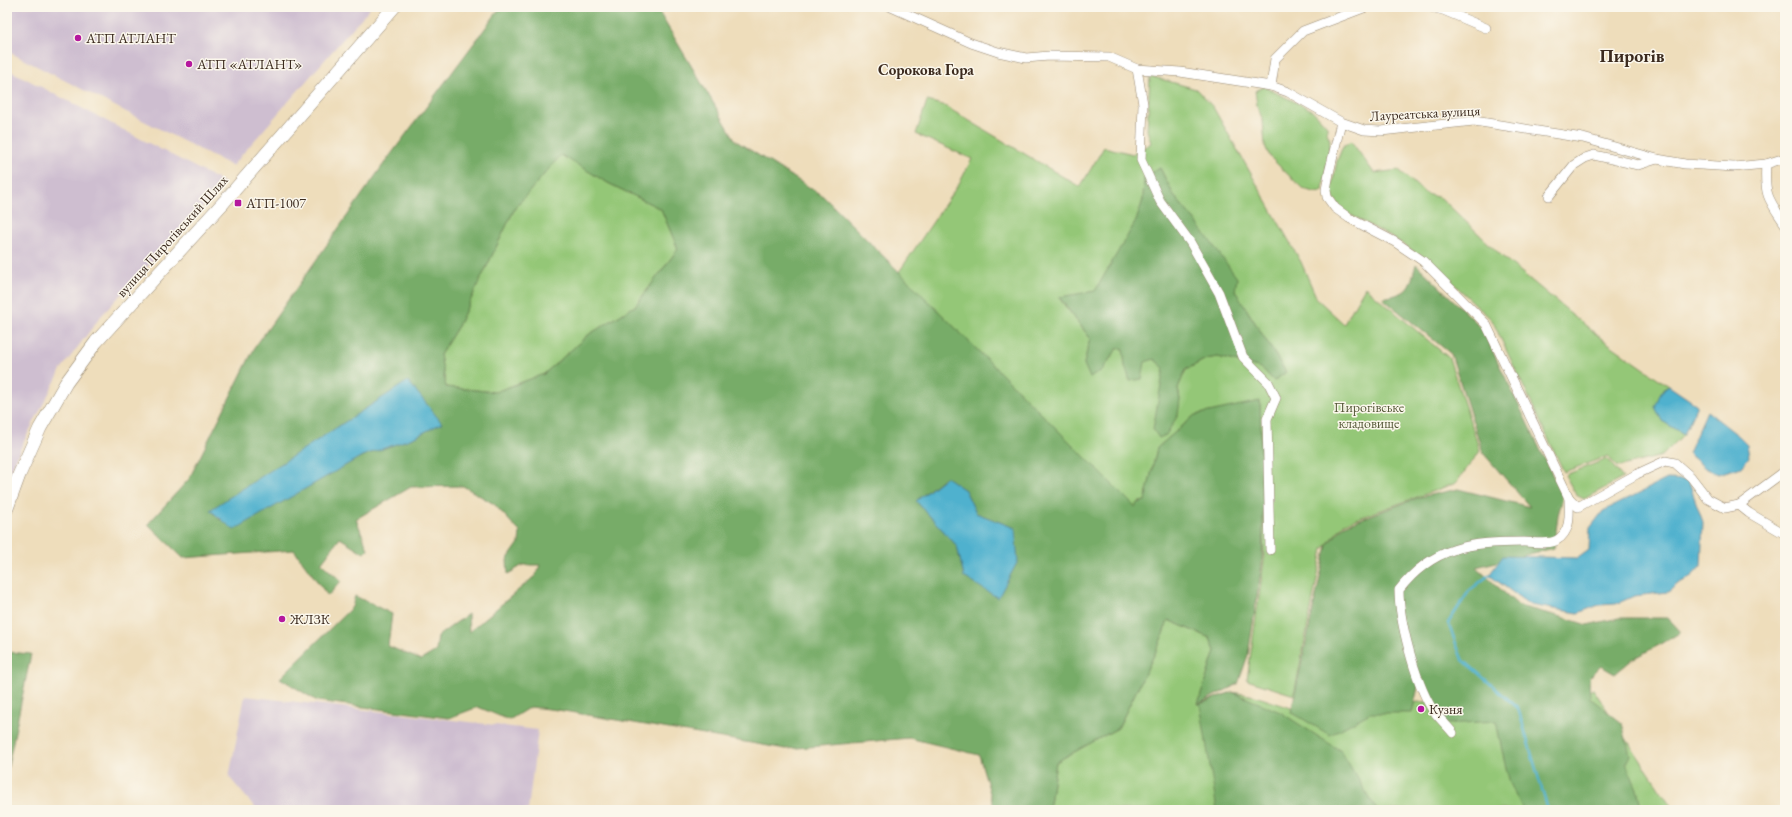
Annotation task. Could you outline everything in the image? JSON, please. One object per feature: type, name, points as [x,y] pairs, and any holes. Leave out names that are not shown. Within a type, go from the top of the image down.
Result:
[{"type":"street","name":"вулиця Пирогівський Шлях","points":[[7,508],[19,474],[40,428],[66,383],[96,342],[224,202],[394,7]]},
{"type":"street","name":"Лауреатська вулиця","points":[[892,7],[971,43],[998,52],[1026,58],[1048,56],[1109,58],[1137,69],[1180,72],[1272,86],[1288,92],[1341,122],[1364,130],[1381,131],[1474,121],[1583,138],[1657,159],[1685,164],[1734,167],[1766,164],[1785,158]]},
{"type":"street","points":[[1272,86],[1275,59],[1303,31],[1366,7]]},
{"type":"street","points":[[1430,7],[1444,10],[1486,28]]},
{"type":"street","points":[[1137,69],[1143,104],[1141,160],[1160,201],[1190,242],[1219,293],[1243,357],[1268,382],[1276,398],[1267,419],[1270,550]]},
{"type":"street","points":[[1341,122],[1329,173],[1326,190],[1327,197],[1335,208],[1349,218],[1395,242],[1423,261],[1486,324],[1569,498],[1578,507]]},
{"type":"street","points":[[1549,196],[1574,165],[1585,158],[1594,155],[1638,164],[1657,159]]},
{"type":"street","points":[[1766,164],[1766,192],[1769,201],[1785,224]]},
{"type":"street","points":[[1569,516],[1578,507],[1637,474],[1666,462],[1675,463],[1691,477],[1708,499],[1726,508],[1739,505],[1785,471]]},
{"type":"street","points":[[1453,733],[1432,708],[1417,675],[1399,607],[1399,590],[1417,570],[1434,558],[1461,546],[1556,541],[1568,528],[1569,498]]},
{"type":"street","points":[[1739,505],[1748,513],[1785,534]]},
{"type":"shaded area","points":[[7,7],[371,7],[232,166],[7,51]]},
{"type":"shaded area","points":[[7,69],[225,183],[101,316],[62,368],[22,445],[7,480]]},
{"type":"shaded area","points":[[245,696],[538,730],[528,810],[257,810],[229,777]]},
{"type":"green space","points":[[501,7],[656,7],[736,141],[823,196],[1135,507],[1137,503],[1145,501],[1157,448],[1195,415],[1260,401],[1263,511],[1262,565],[1248,655],[1238,684],[1198,704],[1215,651],[1210,638],[1168,620],[1159,645],[1118,728],[1056,762],[1050,804],[1043,810],[995,810],[979,755],[909,738],[786,749],[558,710],[530,707],[509,720],[478,707],[449,718],[317,701],[280,678],[352,607],[355,596],[392,614],[388,646],[421,660],[436,651],[438,636],[468,614],[469,632],[536,575],[540,565],[523,565],[508,574],[507,560],[519,543],[520,532],[494,504],[463,486],[411,487],[356,519],[368,549],[364,553],[340,538],[321,563],[341,581],[328,596],[294,550],[183,558],[148,524],[189,479],[255,347],[383,165]],"holes":[[[561,155],[608,183],[661,209],[678,249],[635,306],[588,335],[544,374],[495,392],[446,387],[440,355],[458,326],[515,208]],[[442,422],[413,438],[362,456],[315,482],[220,520],[210,510]],[[945,477],[965,490],[976,513],[1015,528],[964,577],[957,546],[916,501]]]},
{"type":"green space","name":"Пирогівське кладовище","points":[[1150,76],[1196,89],[1213,107],[1301,262],[1317,299],[1344,324],[1365,287],[1449,358],[1480,451],[1456,483],[1345,523],[1323,549],[1294,695],[1247,680],[1264,561],[1260,402],[1195,415],[1157,448],[1145,501],[1139,502],[1135,508],[899,272],[960,182],[972,159],[916,134],[927,101],[943,105],[1080,187],[1104,147],[1133,154],[1151,143],[1147,130]],"holes":[[[1160,168],[1174,196],[1197,223],[1235,291],[1286,372],[1274,381],[1262,368],[1218,357],[1206,359],[1186,370],[1178,388],[1180,400],[1157,412],[1165,368],[1154,359],[1125,366],[1124,348],[1117,349],[1102,370],[1084,364],[1090,338],[1059,298],[1095,292],[1136,222],[1143,200],[1144,178]]]},
{"type":"green space","points":[[1264,87],[1312,110],[1327,126],[1327,133],[1330,140],[1323,191],[1314,192],[1303,189],[1270,157],[1265,146],[1263,121],[1257,105],[1255,91]]},
{"type":"green space","points":[[1351,141],[1374,173],[1399,170],[1426,194],[1441,198],[1503,257],[1602,339],[1669,386],[1661,392],[1662,421],[1684,434],[1662,456],[1617,467],[1608,456],[1564,472],[1492,320],[1436,267],[1398,241],[1344,211],[1333,197],[1331,190],[1337,161],[1343,146]]},
{"type":"green space","points":[[561,154],[608,183],[661,209],[678,249],[635,306],[588,335],[544,374],[495,392],[446,387],[440,355],[458,326],[515,208]]},
{"type":"green space","points":[[1160,168],[1174,196],[1197,223],[1237,278],[1235,291],[1286,372],[1274,381],[1262,368],[1218,357],[1206,359],[1185,370],[1178,388],[1180,400],[1178,415],[1166,435],[1159,438],[1153,429],[1164,368],[1154,359],[1145,362],[1142,379],[1130,381],[1125,366],[1123,348],[1117,349],[1102,370],[1090,378],[1084,364],[1090,338],[1059,297],[1095,291],[1136,221],[1143,200],[1144,178]]},
{"type":"green space","points":[[1416,264],[1481,327],[1563,497],[1558,515],[1554,548],[1476,567],[1519,606],[1587,625],[1619,618],[1668,618],[1681,632],[1634,658],[1615,674],[1601,666],[1589,678],[1590,698],[1622,723],[1630,755],[1626,763],[1637,789],[1642,810],[1523,810],[1510,783],[1496,721],[1447,724],[1419,683],[1412,713],[1370,713],[1330,735],[1291,712],[1327,545],[1345,525],[1420,497],[1458,489],[1530,507],[1483,453],[1451,354],[1382,298],[1398,294],[1407,289],[1412,280]]},
{"type":"green space","points":[[1607,459],[1623,478],[1584,499],[1576,495],[1565,475]]},
{"type":"green space","points":[[1168,620],[1210,638],[1215,651],[1198,704],[1232,692],[1255,696],[1300,711],[1593,689],[1674,810],[1043,810],[1050,804],[1056,762],[1118,728],[1159,645]]},
{"type":"green space","points":[[7,652],[31,654],[7,771]]},
{"type":"green space","points":[[1232,692],[1280,712],[1341,751],[1377,810],[1217,810],[1200,704]]},
{"type":"water","points":[[408,381],[442,423],[413,438],[362,456],[234,530],[210,510]]},
{"type":"water","points":[[1669,386],[1697,405],[1684,434],[1662,421],[1655,407],[1661,392]]},
{"type":"water","points":[[1707,411],[1747,444],[1749,457],[1741,467],[1718,474],[1705,468],[1688,453]]},
{"type":"water","points":[[946,477],[965,490],[976,513],[1015,528],[1018,561],[998,598],[964,577],[957,546],[916,501]]},
{"type":"water","points":[[1667,479],[1688,480],[1703,522],[1701,566],[1690,578],[1679,583],[1668,592],[1634,596],[1616,604],[1599,605],[1578,613],[1530,605],[1489,575],[1503,556],[1578,558],[1589,550],[1590,528],[1603,511]]},
{"type":"waterway","points":[[1489,575],[1469,591],[1448,623],[1462,659],[1518,708],[1548,810]]},
{"type":"place","name":"АТП АТЛАНТ","points":[[78,38]]},
{"type":"place","name":"АТП «АТЛАНТ»","points":[[189,64]]},
{"type":"place","name":"АТП-1007","points":[[238,203]]},
{"type":"place","name":"ЖЛЗК","points":[[282,619]]},
{"type":"place","name":"Кузня","points":[[1421,709]]},
{"type":"district","name":"Пирогів","points":[[1632,56]]},
{"type":"district","name":"Сорокова Гора","points":[[926,70]]}]
